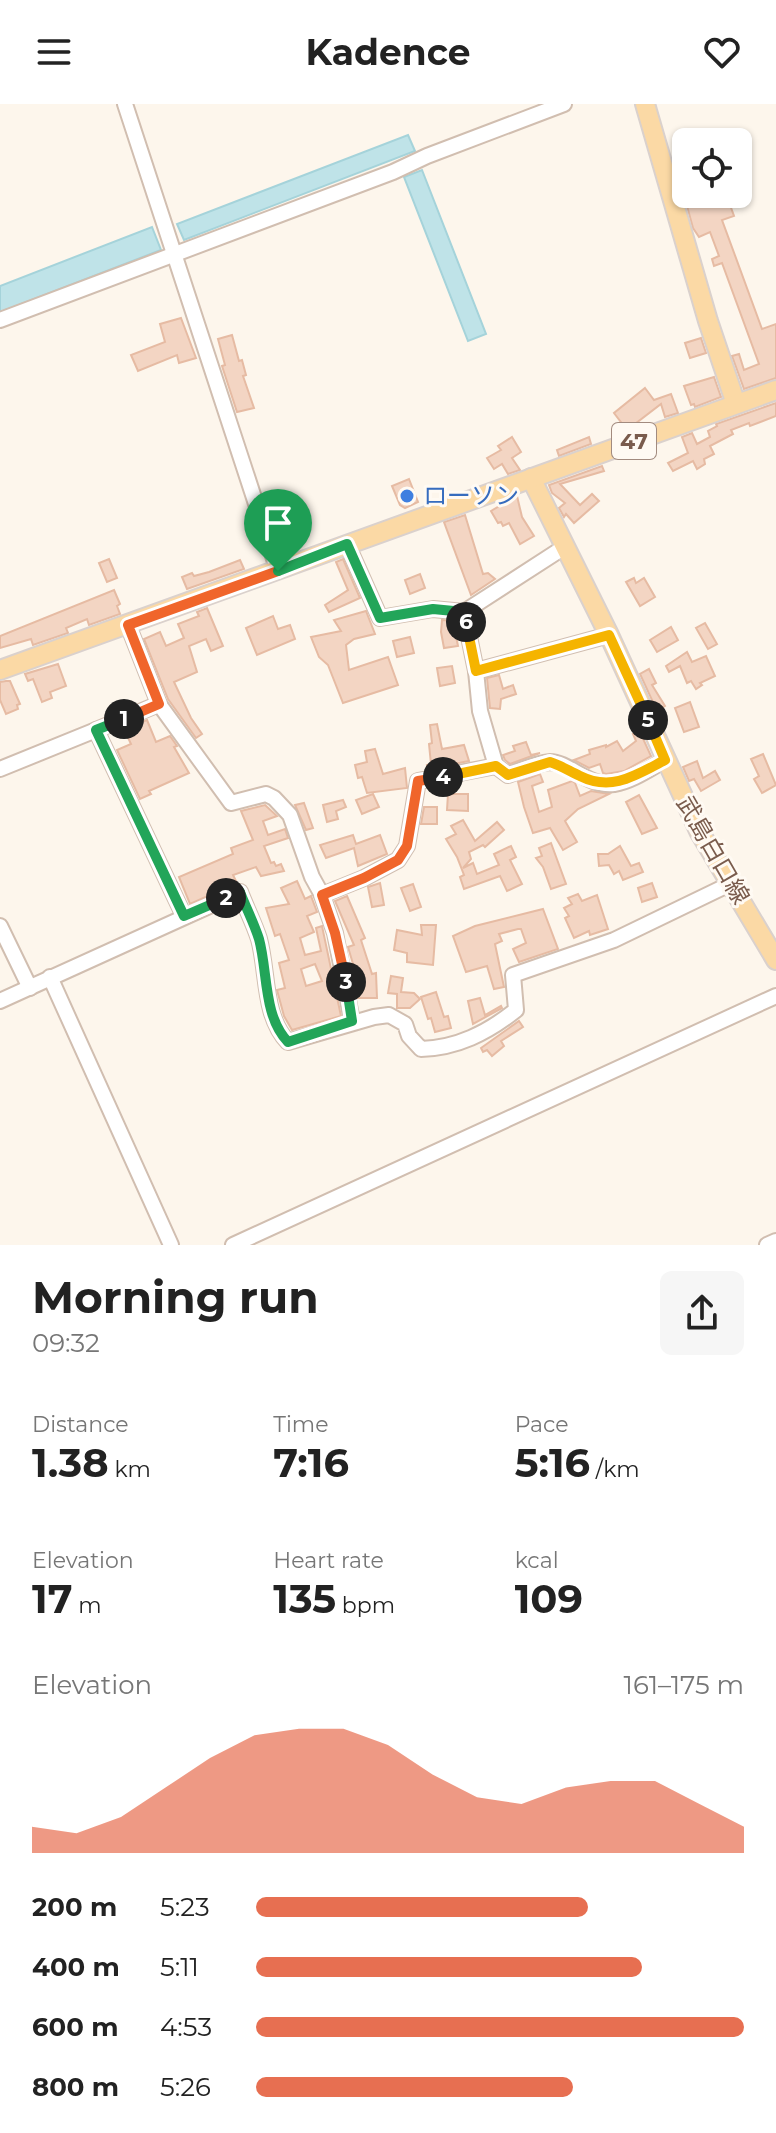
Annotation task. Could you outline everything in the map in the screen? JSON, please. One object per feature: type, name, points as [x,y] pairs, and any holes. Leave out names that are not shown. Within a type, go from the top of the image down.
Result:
[{"type":"main road","points":[[645,104],[708,321],[736,404]]},
{"type":"main road","name":"47","points":[[0,670],[776,390]]},
{"type":"main road","name":"武島白口線","points":[[531,478],[609,635],[699,831],[776,960]]},
{"type":"street","points":[[125,104],[278,571]]},
{"type":"street","points":[[0,320],[393,172],[563,104]]},
{"type":"street","points":[[347,544],[380,618],[433,609],[464,612],[566,546]]},
{"type":"street","points":[[464,612],[476,671],[480,711],[496,766],[508,775],[550,762],[579,776],[610,784],[626,781],[665,760]]},
{"type":"street","points":[[128,625],[159,704],[231,803],[266,794],[290,815],[335,933],[352,1021]]},
{"type":"street","points":[[476,671],[609,635]]},
{"type":"street","points":[[0,769],[159,704]]},
{"type":"street","points":[[96,730],[184,916]]},
{"type":"street","points":[[322,895],[398,860],[407,846],[418,781],[496,766]]},
{"type":"street","points":[[0,1001],[240,892],[258,937],[279,1033],[288,1042],[352,1021],[389,1015],[405,1024],[409,1036],[421,1049],[444,1048],[459,1044],[501,1022],[516,1010],[513,975],[614,940],[732,883]]},
{"type":"street","points":[[0,926],[30,988]]},
{"type":"street","points":[[50,977],[171,1245]]},
{"type":"street","points":[[233,1245],[776,996]]},
{"type":"street","points":[[767,1245],[776,1241]]},
{"type":"water","points":[[408,135],[415,151],[184,240],[177,224]]},
{"type":"water","points":[[422,170],[486,334],[468,341],[404,177]]},
{"type":"water","points":[[152,227],[161,250],[0,312],[0,286]]},
{"type":"building","points":[[688,208],[731,208],[734,216],[722,220],[762,329],[776,324],[776,378],[744,389],[732,356],[739,354],[744,370],[759,364],[722,263],[714,266],[712,259],[719,256],[710,232],[699,237]]},
{"type":"building","points":[[181,318],[196,358],[179,363],[177,355],[138,371],[131,355],[165,342],[160,324]]},
{"type":"building","points":[[232,335],[254,408],[237,412],[222,366],[225,365],[218,339]]},
{"type":"building","points":[[701,338],[706,353],[690,358],[685,343]]},
{"type":"building","points":[[714,377],[721,397],[695,407],[691,405],[684,386]]},
{"type":"building","points":[[645,388],[654,400],[671,394],[678,413],[665,417],[661,404],[627,430],[614,413]]},
{"type":"building","points":[[776,403],[776,416],[731,430],[733,434],[710,446],[714,454],[704,459],[705,464],[697,469],[693,461],[673,471],[668,463],[688,453],[682,437],[692,433],[697,444],[710,437],[708,431],[716,424]]},
{"type":"building","points":[[512,437],[521,452],[512,458],[520,470],[508,474],[502,464],[494,469],[487,458],[501,450],[498,446]]},
{"type":"building","points":[[589,437],[591,444],[559,456],[557,450]]},
{"type":"building","points":[[602,466],[604,471],[560,484],[580,505],[592,494],[599,501],[574,523],[566,514],[564,517],[559,508],[565,503],[552,493],[549,485]]},
{"type":"building","points":[[409,479],[418,502],[405,508],[400,505],[392,486]]},
{"type":"building","points":[[517,496],[522,517],[534,536],[520,544],[509,523],[503,526],[501,522],[498,523],[491,511],[501,502]]},
{"type":"building","points":[[465,515],[483,574],[488,573],[495,579],[471,595],[444,522]]},
{"type":"building","points":[[109,559],[117,578],[107,582],[99,563]]},
{"type":"building","points":[[343,559],[360,598],[329,612],[325,605],[348,590],[336,562]]},
{"type":"building","points":[[240,560],[244,569],[187,589],[182,577],[209,572]]},
{"type":"building","points":[[420,574],[425,588],[410,594],[405,580]]},
{"type":"building","points":[[634,578],[636,583],[644,578],[655,597],[640,606],[626,582]]},
{"type":"building","points":[[114,590],[120,604],[117,606],[120,614],[89,625],[87,619],[66,628],[68,633],[33,645],[31,639],[0,648],[0,636]]},
{"type":"building","points":[[207,608],[223,646],[211,651],[206,639],[189,646],[197,672],[174,682],[202,734],[196,738],[168,699],[144,639],[160,632],[166,646],[184,638],[178,624],[199,616],[197,612]]},
{"type":"building","points":[[366,611],[375,634],[354,639],[346,645],[349,670],[388,657],[398,685],[343,703],[328,665],[319,657],[311,637],[341,631],[334,620]]},
{"type":"building","points":[[273,616],[278,629],[290,625],[295,639],[257,655],[246,628]]},
{"type":"building","points":[[442,620],[456,621],[458,646],[444,648]]},
{"type":"building","points":[[705,623],[717,644],[708,649],[696,628]]},
{"type":"building","points":[[671,627],[678,640],[657,652],[650,640]]},
{"type":"building","points":[[410,637],[414,653],[397,657],[393,641]]},
{"type":"building","points":[[687,652],[692,662],[706,656],[715,676],[700,683],[702,685],[696,689],[691,681],[687,683],[680,666],[669,672],[666,666]]},
{"type":"building","points":[[58,664],[66,686],[50,692],[52,698],[42,702],[33,679],[28,681],[25,674]]},
{"type":"building","points":[[452,666],[455,683],[440,686],[437,668]]},
{"type":"building","points":[[649,669],[656,683],[652,685],[665,706],[657,711],[640,674]]},
{"type":"building","points":[[499,675],[503,689],[513,685],[516,694],[501,699],[500,709],[490,708],[487,678]]},
{"type":"building","points":[[10,681],[20,704],[17,705],[18,709],[6,714],[0,700],[0,682]]},
{"type":"building","points":[[690,702],[699,727],[684,732],[675,708]]},
{"type":"building","points":[[147,720],[156,742],[170,736],[189,773],[149,791],[151,794],[140,799],[117,750],[131,744],[124,729]]},
{"type":"building","points":[[437,724],[442,749],[464,745],[469,761],[428,769],[427,765],[431,764],[429,744],[432,743],[430,725]]},
{"type":"building","points":[[640,732],[651,756],[624,771],[606,774],[600,764],[589,768],[574,760],[590,754],[589,750],[617,741],[623,751],[636,741],[633,734]]},
{"type":"building","points":[[526,742],[531,755],[540,753],[510,764],[505,760],[503,755],[515,751],[513,746]]},
{"type":"building","points":[[375,749],[383,774],[405,768],[407,788],[367,793],[355,765],[367,762],[365,751]]},
{"type":"building","points":[[763,754],[776,785],[762,793],[754,779],[759,776],[751,759]]},
{"type":"building","points":[[697,761],[703,778],[715,771],[720,780],[701,791],[694,779],[689,781],[683,767]]},
{"type":"building","points":[[540,774],[543,782],[532,786],[539,812],[552,807],[548,790],[572,781],[580,796],[591,791],[609,794],[578,809],[565,821],[577,842],[563,850],[550,828],[533,833],[524,807],[518,782]]},
{"type":"building","points":[[373,794],[379,807],[362,814],[356,800]]},
{"type":"building","points":[[448,794],[468,794],[468,811],[447,810]]},
{"type":"building","points":[[639,795],[657,828],[642,834],[626,802]]},
{"type":"building","points":[[343,800],[346,807],[336,811],[338,819],[327,822],[323,805]]},
{"type":"building","points":[[304,803],[313,828],[306,830],[295,805]]},
{"type":"building","points":[[265,805],[277,816],[263,821],[268,835],[285,829],[288,838],[264,846],[271,863],[274,862],[276,866],[281,864],[284,871],[261,876],[256,867],[233,875],[237,883],[190,904],[179,877],[233,854],[231,848],[253,840],[241,811]]},
{"type":"building","points":[[424,807],[437,807],[437,824],[421,824]]},
{"type":"building","points":[[463,820],[475,841],[497,822],[504,830],[485,847],[483,845],[469,852],[471,859],[463,868],[473,863],[477,874],[499,865],[494,854],[511,846],[516,857],[510,860],[522,884],[507,891],[500,876],[464,889],[460,877],[464,875],[446,839],[456,834],[451,826]]},
{"type":"building","points":[[353,835],[356,844],[380,835],[387,854],[358,866],[354,848],[326,858],[320,845]]},
{"type":"building","points":[[551,843],[566,884],[551,889],[536,858],[542,856],[539,848]]},
{"type":"building","points":[[620,846],[631,866],[639,863],[643,872],[623,880],[619,871],[614,874],[609,865],[599,866],[598,854],[608,854]]},
{"type":"building","points":[[297,881],[305,899],[311,896],[317,912],[307,916],[314,932],[300,938],[305,955],[321,951],[316,928],[322,926],[341,1016],[292,1030],[284,1016],[277,990],[285,988],[279,963],[289,960],[280,934],[275,936],[266,908],[289,904],[281,888]],"holes":[[[315,964],[322,981],[306,986],[301,969]]]},
{"type":"building","points":[[380,883],[384,905],[372,907],[368,887]]},
{"type":"building","points":[[652,883],[657,897],[642,902],[638,888]]},
{"type":"building","points":[[413,884],[421,907],[410,911],[401,888]]},
{"type":"building","points":[[578,894],[582,901],[597,895],[608,929],[590,935],[589,931],[574,938],[564,908],[572,904],[568,898]]},
{"type":"building","points":[[347,896],[365,938],[361,940],[372,974],[376,973],[377,998],[358,998],[353,974],[356,974],[348,947],[354,945],[335,901]]},
{"type":"building","points":[[543,909],[558,949],[519,962],[513,949],[526,943],[521,929],[518,929],[499,934],[502,941],[495,944],[504,987],[494,989],[487,966],[466,972],[453,936],[475,926]]},
{"type":"building","points":[[421,925],[436,925],[433,965],[407,962],[407,953],[394,950],[397,930],[422,935]]},
{"type":"building","points":[[391,976],[403,978],[401,992],[414,993],[420,999],[410,1008],[397,1008],[397,994],[388,993]]},
{"type":"building","points":[[436,992],[451,1028],[435,1032],[421,997]]},
{"type":"building","points":[[480,998],[485,1015],[502,1008],[473,1024],[468,1001]]},
{"type":"building","points":[[519,1021],[523,1027],[501,1041],[504,1046],[492,1056],[487,1050],[483,1052],[481,1048]]},
{"type":"place","name":"ローソン","points":[[407,496]]},
{"type":"route","points":[[347,544],[380,618],[433,609],[464,612],[476,671],[609,635],[665,760],[626,781],[610,784],[579,776],[550,762],[508,775],[496,766],[418,781],[407,846],[398,860],[322,895],[344,969],[352,1021],[288,1042],[279,1033],[258,937],[240,892],[184,916],[96,730],[159,704],[128,625],[278,571],[347,544]]}]
